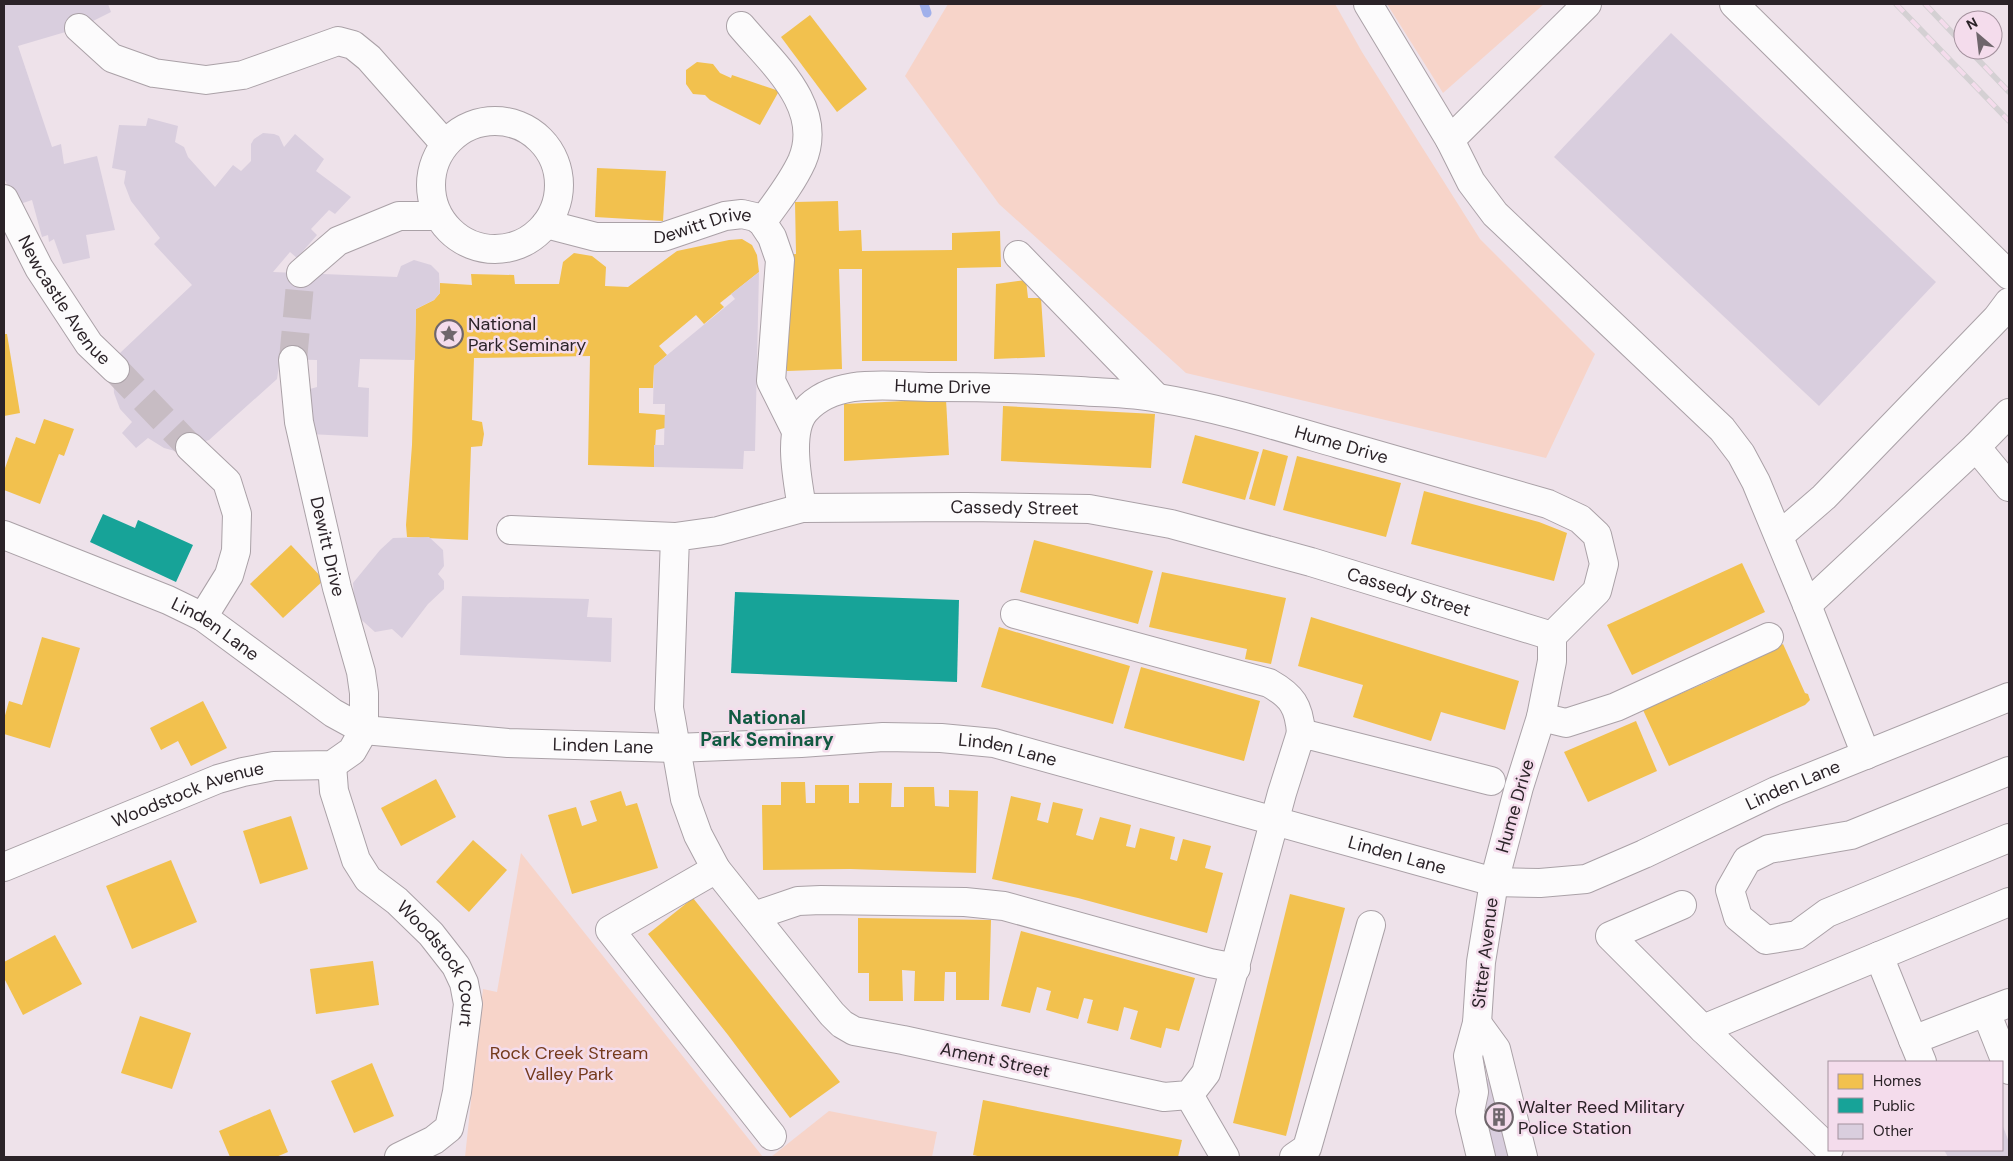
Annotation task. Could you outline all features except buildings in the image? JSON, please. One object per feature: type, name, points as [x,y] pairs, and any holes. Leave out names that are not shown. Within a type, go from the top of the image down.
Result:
[{"type":"street","points":[[1368,4],[1450,140],[1471,182],[1495,214],[1722,429],[1741,454],[1779,536],[1866,755]]},
{"type":"street","points":[[1450,140],[1587,4]]},
{"type":"street","points":[[1734,4],[2009,275]]},
{"type":"street","points":[[741,26],[793,88],[802,104],[806,120],[807,140],[802,160],[762,222]]},
{"type":"street","points":[[79,28],[112,58],[154,73],[206,80],[243,75],[338,41],[353,45],[381,69],[445,144]]},
{"type":"street","points":[[486,121],[518,124],[532,132],[544,142],[553,156],[558,171],[560,185],[558,199],[554,212],[546,224],[524,242],[497,249],[469,244],[457,237],[438,216],[433,202],[431,187],[436,157],[445,144],[463,129],[486,121]]},
{"type":"street","name":"Newcastle Avenue","points":[[4,199],[39,268],[89,344],[115,369]]},
{"type":"street","name":"Dewitt Drive","points":[[546,224],[596,237],[663,237],[725,216],[742,214],[755,217],[762,222],[772,237],[780,260],[771,381],[795,429]]},
{"type":"street","points":[[302,273],[338,241],[399,216],[438,216]]},
{"type":"street","points":[[1018,255],[1156,397]]},
{"type":"street","points":[[1779,536],[1824,497],[1990,325],[2009,302]]},
{"type":"street","name":"Dewitt Drive","points":[[293,360],[299,422],[337,588],[361,672],[364,693],[364,730]]},
{"type":"street","name":"Hume Drive","points":[[795,429],[804,412],[815,402],[834,391],[858,386],[1047,389],[1156,397],[1206,407],[1307,434],[1548,504],[1580,519],[1597,535],[1604,564],[1597,592],[1552,636],[1552,661],[1541,717],[1519,787],[1494,882]]},
{"type":"street","points":[[1807,605],[1976,447],[2009,413]]},
{"type":"street","points":[[795,429],[797,477],[802,508]]},
{"type":"street","points":[[190,447],[227,482],[237,514],[236,551],[229,574],[203,617]]},
{"type":"street","points":[[1976,447],[2009,487]]},
{"type":"street","name":"Cassedy Street","points":[[511,530],[675,538],[718,531],[802,508],[966,507],[1089,509],[1171,524],[1312,562],[1552,636]]},
{"type":"street","name":"Linden Lane","points":[[4,535],[168,600],[203,617],[333,713],[364,730],[508,743],[675,748],[801,743],[883,737],[941,738],[994,743],[1494,882],[1540,883],[1586,879],[1644,854],[1776,791],[2009,697]]},
{"type":"street","points":[[675,538],[670,708],[675,748]]},
{"type":"street","points":[[1015,614],[1269,683],[1283,690],[1294,702],[1300,717],[1301,733],[1274,821],[1236,968],[1206,1073],[1189,1095],[1225,1157]]},
{"type":"street","points":[[1541,717],[1566,723],[1616,707],[1769,637]]},
{"type":"street","points":[[332,765],[352,751],[364,730]]},
{"type":"street","points":[[1301,733],[1491,781]]},
{"type":"street","name":"Ament Street","points":[[675,748],[685,799],[698,835],[716,869],[842,1024],[854,1031],[1164,1097],[1189,1095]]},
{"type":"street","name":"Woodstock Avenue","points":[[4,867],[218,779],[274,766],[332,765]]},
{"type":"street","name":"Woodstock Court","points":[[332,765],[334,790],[356,860],[368,879],[397,901],[431,934],[456,966],[464,983],[468,1004],[463,1052],[450,1128],[434,1140],[399,1157]]},
{"type":"street","points":[[2009,771],[1851,835],[1769,849],[1747,860],[1730,890],[1738,918],[1766,940],[1797,935],[1827,913],[2009,838]]},
{"type":"street","points":[[716,869],[610,930],[772,1136]]},
{"type":"street","name":"Sitter Avenue","points":[[1481,1157],[1470,1111],[1474,1092],[1468,1056],[1476,1023],[1481,962],[1494,882]]},
{"type":"street","points":[[754,916],[798,901],[821,900],[965,902],[1004,906],[1236,968]]},
{"type":"street","points":[[1703,1029],[2009,902]]},
{"type":"street","points":[[1682,905],[1610,936],[1703,1029],[1828,1147]]},
{"type":"street","points":[[1294,1157],[1307,1148],[1371,925]]},
{"type":"street","points":[[1879,956],[1918,1051],[1998,1007],[2009,1070]]},
{"type":"street","name":"Sitter Avenue","points":[[1476,1023],[1496,1049],[1523,1157]]},
{"type":"green space","points":[[948,4],[1335,4],[1362,52],[1480,239],[1595,354],[1546,458],[1186,373],[999,204],[905,76]]},
{"type":"green space","points":[[1387,4],[1544,4],[1443,93]]},
{"type":"green space","name":"Rock Creek Stream Valley Park","points":[[521,853],[763,1157],[465,1157],[483,989],[497,992]]},
{"type":"green space","points":[[829,1111],[937,1132],[932,1157],[771,1157]]},
{"type":"waterway","points":[[924,4],[927,13]]},
{"type":"tunnel","points":[[293,360],[301,273]]},
{"type":"tunnel","points":[[115,369],[190,447]]},
{"type":"railway","points":[[1896,4],[2009,121]]},
{"type":"railway","points":[[1925,4],[1953,33]]},
{"type":"railway","points":[[1979,60],[2009,92]]},
{"type":"place","name":"National Park Seminary","points":[[449,334]]},
{"type":"place","name":"Walter Reed Military Police Station","points":[[1499,1117]]},
{"type":"district","name":"National Park Seminary","points":[[767,728]]}]
